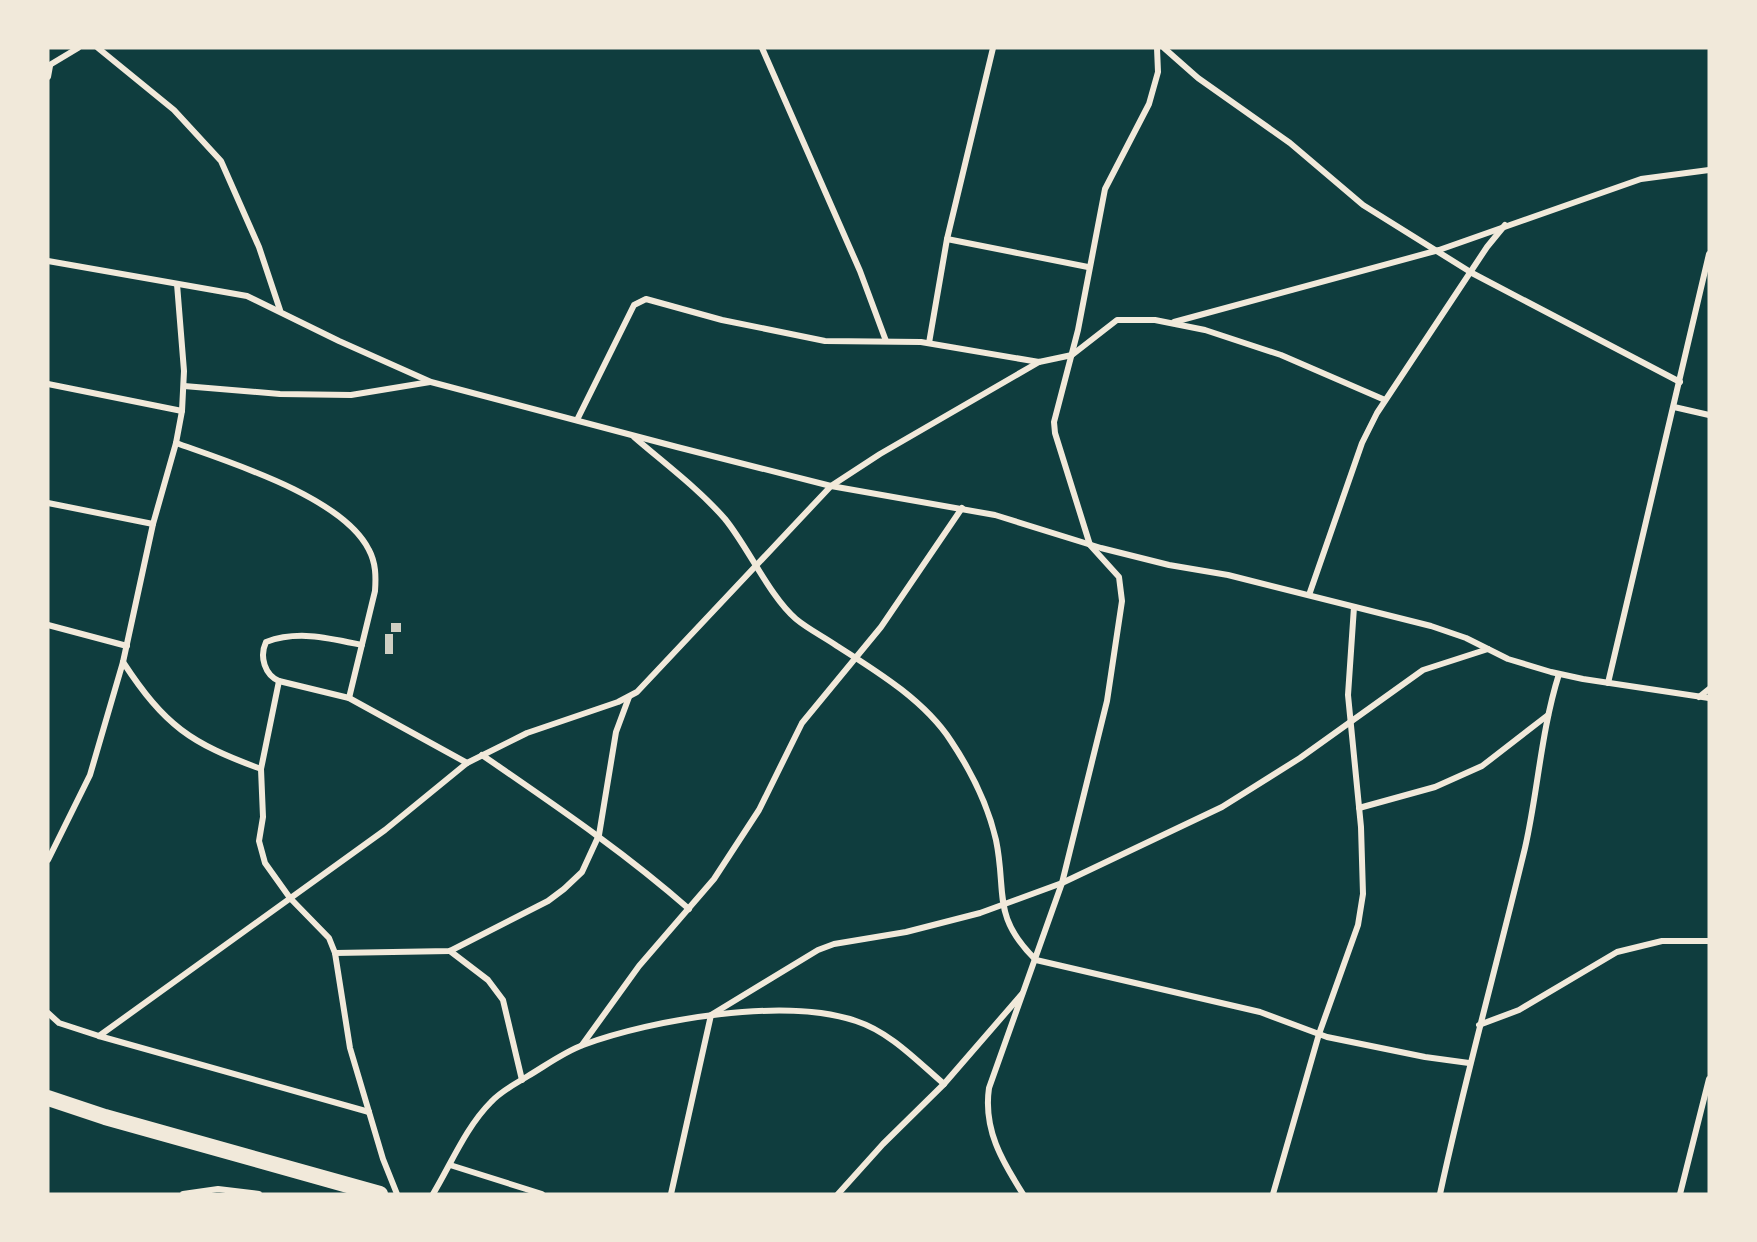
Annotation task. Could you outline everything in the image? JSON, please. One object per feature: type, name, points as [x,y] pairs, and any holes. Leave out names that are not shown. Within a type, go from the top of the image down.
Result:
[{"type":"highway","points":[[48,1098],[105,1118],[380,1194]]},
{"type":"street","points":[[66,48],[66,56]]},
{"type":"street","points":[[48,77],[49,66],[78,48]]},
{"type":"street","points":[[98,48],[174,110],[221,162],[259,247],[280,310]]},
{"type":"street","points":[[762,48],[860,271],[886,341]]},
{"type":"street","points":[[929,343],[947,239],[993,48]]},
{"type":"street","points":[[1023,1194],[1002,1161],[994,1140],[987,1102],[992,1077],[1062,883],[1107,700],[1122,601],[1119,577],[1090,545],[1055,433],[1056,407],[1072,355],[1105,189],[1153,90],[1158,72],[1157,48]]},
{"type":"street","points":[[1164,48],[1198,78],[1290,144],[1355,199],[1472,273],[1680,382]]},
{"type":"street","points":[[1170,323],[1439,250],[1641,179],[1709,170]]},
{"type":"street","points":[[1309,595],[1362,443],[1385,400],[1505,225]]},
{"type":"street","points":[[947,239],[1088,267]]},
{"type":"street","points":[[1608,683],[1709,254]]},
{"type":"street","points":[[48,261],[247,296],[280,310],[339,341],[431,382],[831,486],[1003,517],[1090,545],[1169,565],[1228,574],[1431,626],[1466,638],[1515,662],[1559,674],[1709,698]]},
{"type":"street","points":[[48,860],[90,775],[123,662],[153,524],[176,442],[184,386],[177,284]]},
{"type":"street","points":[[577,420],[634,305],[639,300],[654,300],[722,320],[825,341],[929,343],[1039,362]]},
{"type":"street","points":[[99,1036],[425,800],[467,763],[527,733],[630,696],[643,687],[831,486],[880,454],[1039,362],[1072,355],[1117,320],[1170,323],[1205,330],[1281,355],[1385,400]]},
{"type":"street","points":[[184,386],[280,394],[351,395],[431,382]]},
{"type":"street","points":[[48,384],[182,411]]},
{"type":"street","points":[[1674,407],[1709,415]]},
{"type":"street","points":[[631,434],[720,514],[795,618],[857,658],[930,716],[950,738],[969,770],[989,816],[996,842],[1002,905],[1016,938],[1036,960],[1260,1012],[1319,1034],[1425,1057],[1469,1063]]},
{"type":"street","points":[[176,442],[258,473],[335,512],[358,535],[369,550],[376,573],[375,591],[349,698]]},
{"type":"street","points":[[48,503],[153,524]]},
{"type":"street","points":[[582,1045],[639,966],[714,879],[759,810],[802,723],[857,658],[962,508]]},
{"type":"street","points":[[1273,1194],[1319,1034],[1358,925],[1363,894],[1359,808],[1348,677],[1354,607]]},
{"type":"street","points":[[48,624],[127,646]]},
{"type":"street","points":[[362,645],[304,634],[266,642],[263,648],[266,670],[269,677],[279,681],[349,698],[467,763]]},
{"type":"street","points":[[671,1194],[711,1015],[818,950],[834,944],[906,932],[1002,905],[1062,883],[1222,807],[1300,758],[1429,667],[1489,649]]},
{"type":"street","points":[[123,662],[165,718],[190,738],[261,770]]},
{"type":"street","points":[[1440,1194],[1469,1063],[1529,830],[1549,714],[1559,674]]},
{"type":"street","points":[[279,681],[261,770],[263,817],[259,842],[265,863],[290,898],[329,938],[335,953],[350,1048],[397,1194]]},
{"type":"street","points":[[1699,697],[1709,689]]},
{"type":"street","points":[[335,953],[450,951],[548,901],[564,889],[582,872],[599,835],[616,732],[630,696]]},
{"type":"street","points":[[1359,808],[1435,787],[1482,766],[1549,714]]},
{"type":"street","points":[[482,754],[599,835],[688,909]]},
{"type":"street","points":[[1479,1025],[1519,1010],[1617,952],[1662,941],[1709,941]]},
{"type":"street","points":[[450,951],[488,980],[500,994],[522,1080]]},
{"type":"street","points":[[838,1194],[883,1144],[944,1084],[1025,990]]},
{"type":"street","points":[[433,1194],[485,1108],[502,1091],[582,1045],[644,1029],[711,1015],[781,1011],[845,1017],[880,1032],[944,1084]]},
{"type":"street","points":[[48,1013],[59,1023],[99,1036],[369,1112]]},
{"type":"street","points":[[1680,1194],[1709,1079]]},
{"type":"street","points":[[450,1165],[542,1194]]},
{"type":"street","points":[[183,1194],[218,1189],[259,1194]]},
{"type":"building","points":[[391,623],[401,623],[401,632],[391,632]]},
{"type":"building","points":[[385,634],[393,634],[393,654],[385,654]]}]
